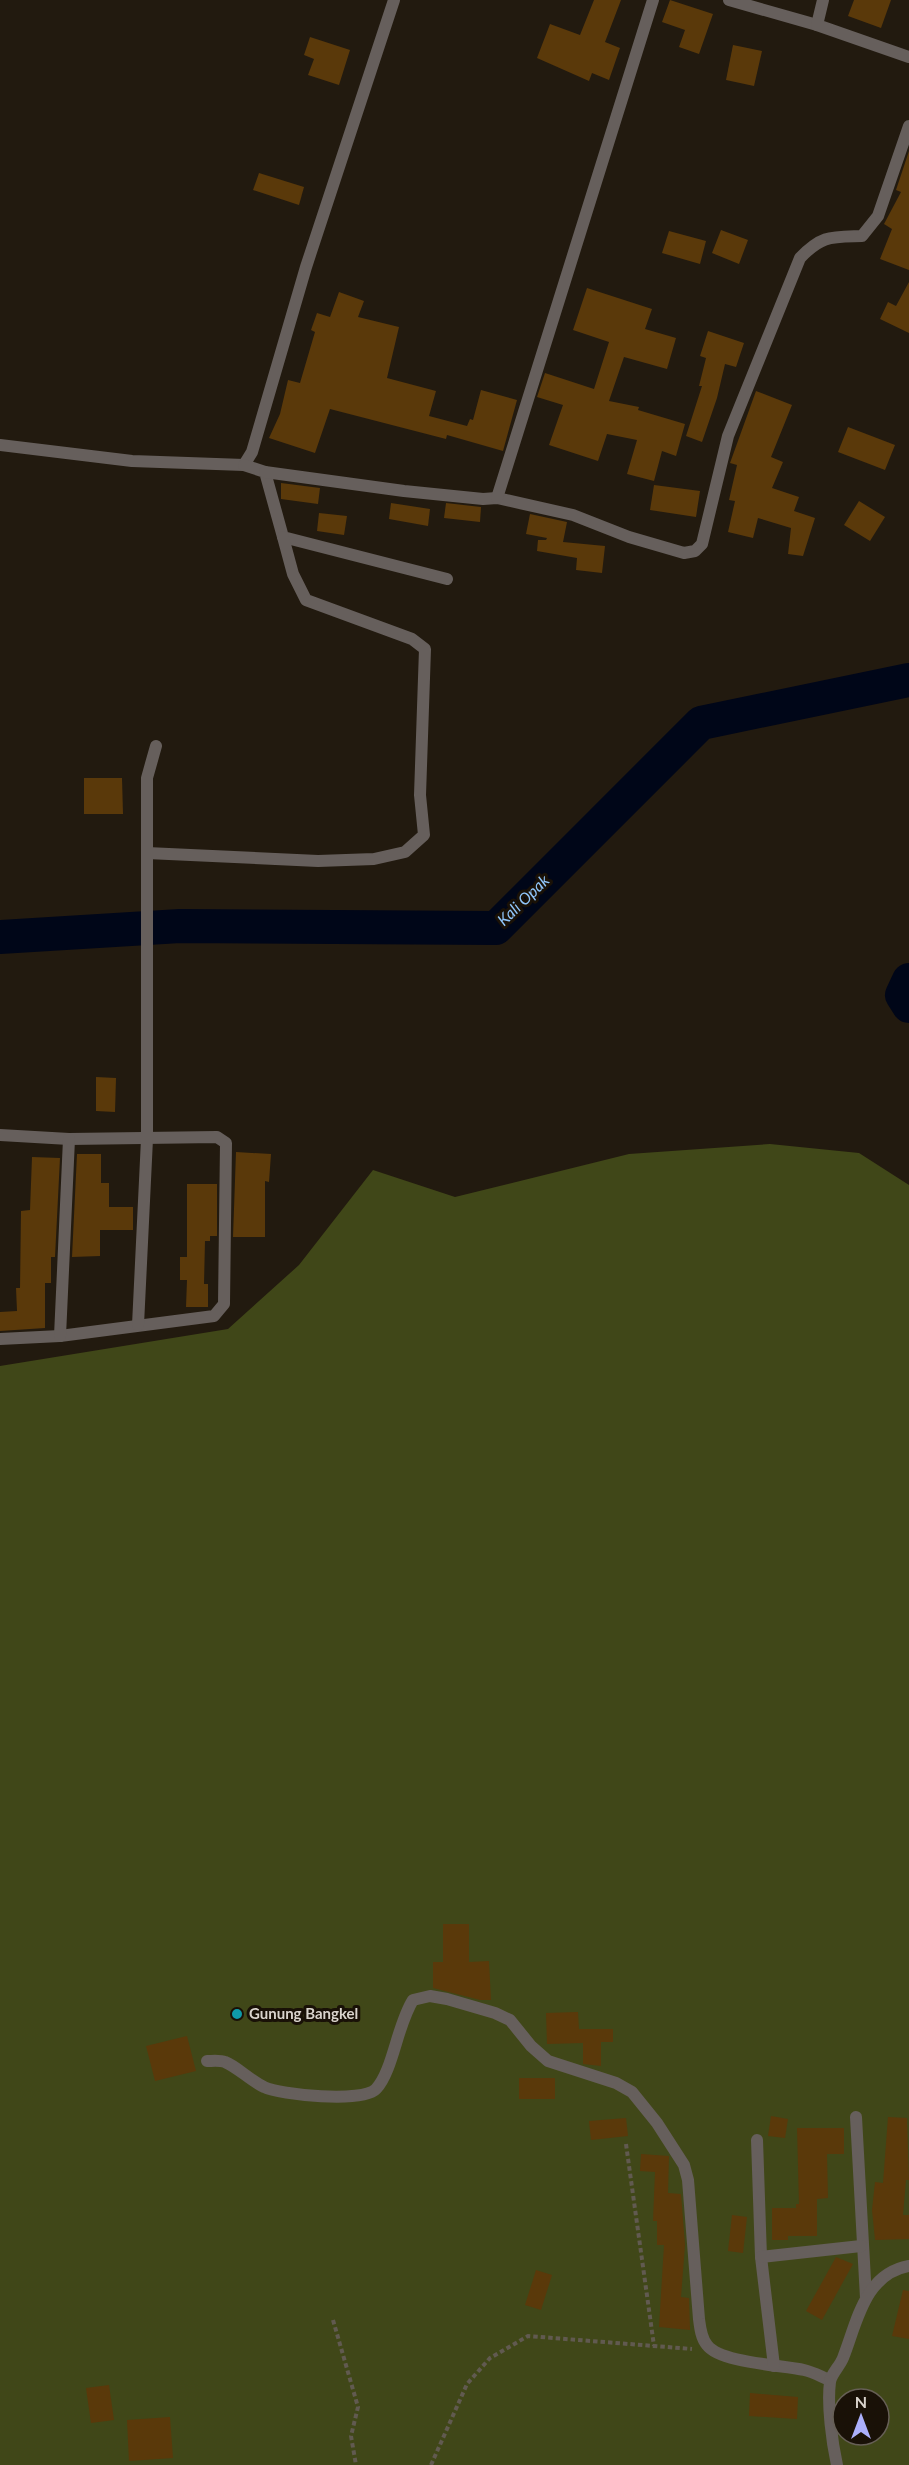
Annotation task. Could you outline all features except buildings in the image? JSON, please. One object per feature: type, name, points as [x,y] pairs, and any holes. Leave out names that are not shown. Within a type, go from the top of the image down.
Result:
[{"type":"street","points":[[244,465],[252,452],[306,267],[394,0]]},
{"type":"street","points":[[497,498],[653,0]]},
{"type":"street","points":[[729,0],[817,25],[909,57]]},
{"type":"street","points":[[817,25],[823,0]]},
{"type":"street","points":[[0,445],[132,461],[244,465],[265,472],[404,491],[483,500],[497,498],[573,516],[628,537],[684,552],[695,551],[702,544],[728,436],[800,258],[816,241],[836,237],[862,236],[878,216],[909,126]]},
{"type":"street","points":[[147,853],[318,861],[374,859],[405,852],[424,835],[420,795],[425,649],[412,639],[306,600],[293,574],[265,472]]},
{"type":"street","points":[[283,537],[447,579]]},
{"type":"street","points":[[138,1325],[147,1139],[145,1041],[147,778],[156,746]]},
{"type":"street","points":[[0,1135],[69,1139],[217,1137],[226,1143],[224,1304],[214,1316],[60,1336],[0,1339]]},
{"type":"street","points":[[60,1336],[69,1139]]},
{"type":"street","points":[[207,2061],[225,2062],[265,2088],[296,2094],[358,2096],[369,2094],[380,2082],[404,2014],[413,2000],[430,1996],[447,1998],[510,2020],[548,2061],[616,2083],[632,2092],[657,2123],[684,2165],[688,2180],[696,2286],[703,2340],[708,2347],[717,2353],[774,2366],[804,2370],[830,2380]]},
{"type":"street","points":[[856,2116],[861,2246],[866,2298]]},
{"type":"street","points":[[758,2140],[761,2257],[774,2366]]},
{"type":"street","points":[[761,2257],[861,2246]]},
{"type":"street","points":[[837,2465],[830,2380],[844,2356],[851,2330],[866,2298],[882,2278],[899,2267],[909,2266]]},
{"type":"path","points":[[626,2144],[654,2346]]},
{"type":"path","points":[[333,2320],[358,2407],[351,2436],[356,2465]]},
{"type":"path","points":[[431,2465],[467,2384],[490,2358],[528,2336],[681,2346]]},
{"type":"green space","points":[[770,1144],[859,1153],[909,1185],[909,2465],[0,2465],[0,1366],[228,1329],[299,1265],[373,1170],[455,1197],[629,1154]]},
{"type":"waterway","name":"Kali Opak","points":[[0,937],[180,926],[496,928],[701,723],[909,680]]},
{"type":"waterway","name":"Kali Opak","points":[[909,980],[902,995],[909,1006]]},
{"type":"place","name":"Gunung Bangkel","points":[[237,2014]]}]
